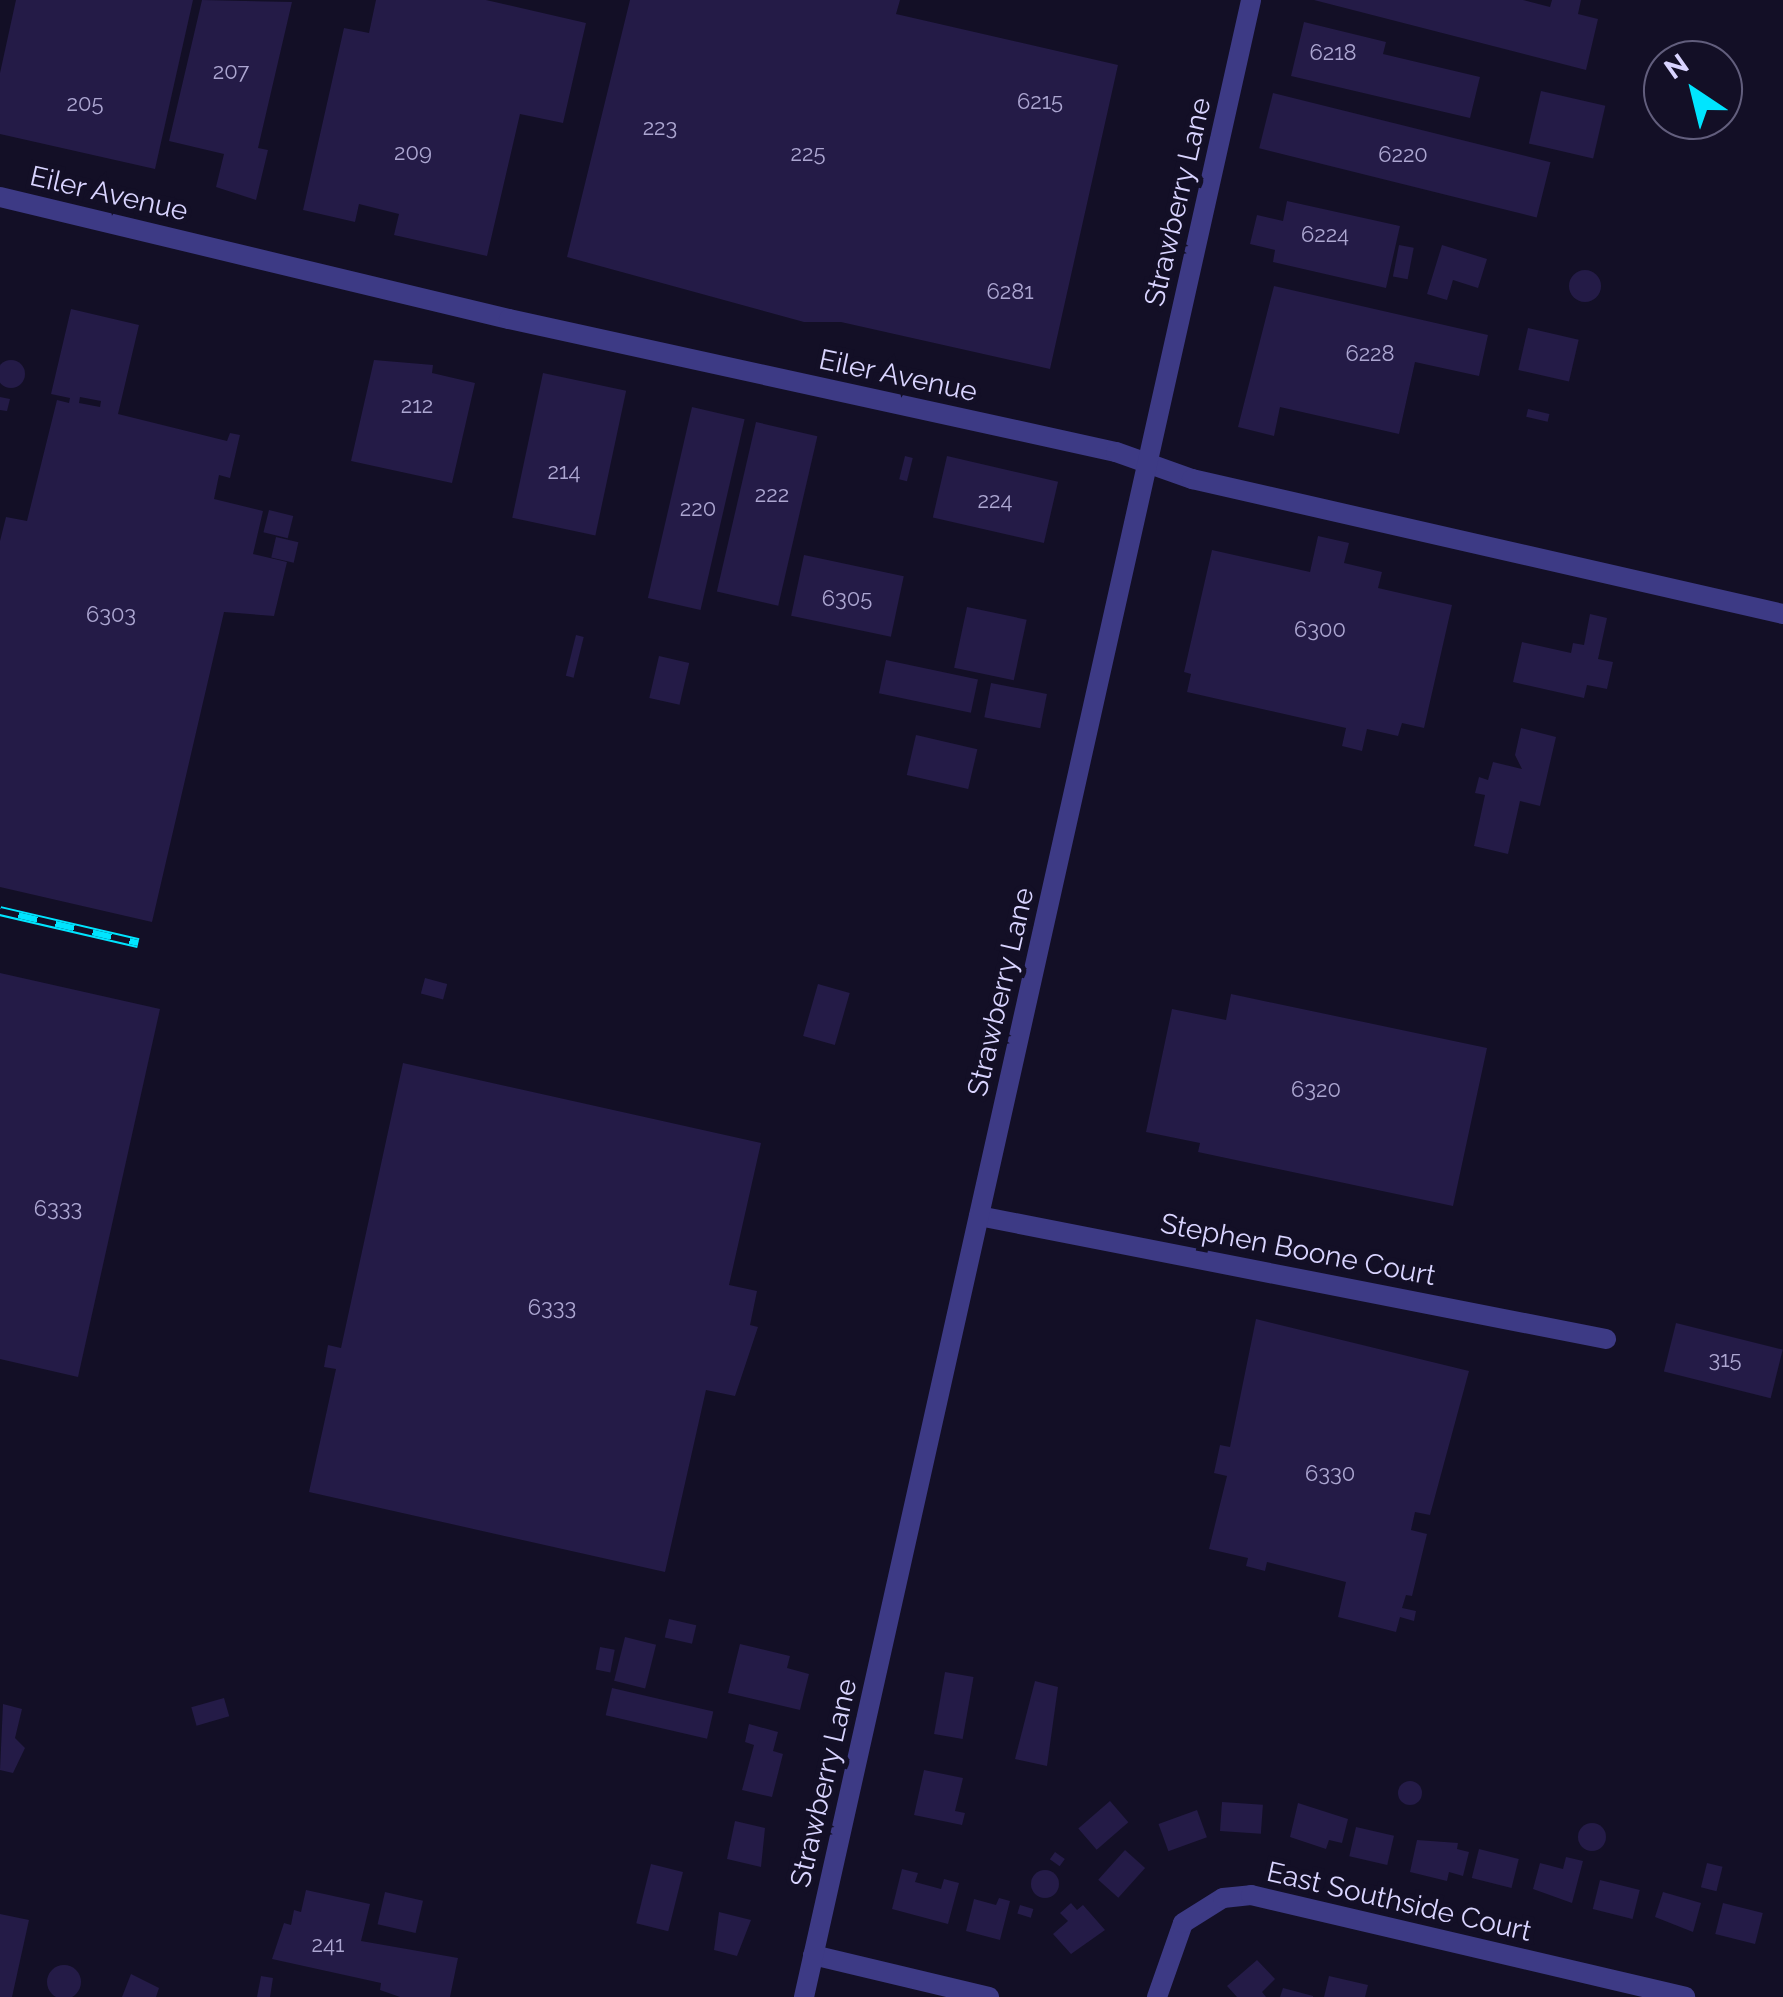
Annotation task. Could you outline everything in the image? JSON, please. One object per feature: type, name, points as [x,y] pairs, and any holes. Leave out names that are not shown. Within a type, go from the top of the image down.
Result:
[{"type":"street","name":"Strawberry Lane","points":[[804,1997],[1251,0]]},
{"type":"street","name":"Eiler Avenue","points":[[0,196],[1783,614]]},
{"type":"street","name":"Stephen Boone Court","points":[[979,1216],[1606,1339]]},
{"type":"street","name":"East Southside Court","points":[[1157,1997],[1183,1923],[1223,1898],[1251,1895],[1686,1997]]},
{"type":"street","points":[[814,1955],[989,1997]]},
{"type":"building","points":[[16,0],[193,0],[155,169],[0,134],[0,73]]},
{"type":"building","points":[[202,0],[292,2],[258,148],[268,150],[256,200],[216,187],[224,154],[169,141]]},
{"type":"building","points":[[376,0],[486,0],[586,23],[563,123],[520,114],[487,256],[394,235],[399,214],[359,204],[355,222],[303,210],[344,28],[369,33]]},
{"type":"building","points":[[630,0],[900,0],[896,14],[1118,65],[1050,369],[841,322],[804,322],[567,257]]},
{"type":"building","points":[[1314,0],[1523,0],[1550,7],[1552,0],[1581,0],[1578,14],[1598,19],[1586,70]]},
{"type":"building","points":[[1304,22],[1386,42],[1383,54],[1480,77],[1470,118],[1291,76]]},
{"type":"building","points":[[1541,91],[1605,106],[1593,158],[1529,144]]},
{"type":"building","points":[[1273,93],[1551,162],[1537,217],[1259,148]]},
{"type":"building","points":[[1287,201],[1400,226],[1386,288],[1273,262],[1275,250],[1250,244],[1257,215],[1283,221]]},
{"type":"building","points":[[1399,245],[1414,248],[1408,279],[1393,276]]},
{"type":"building","points":[[1442,245],[1487,259],[1478,288],[1453,280],[1447,300],[1427,294]]},
{"type":"building","points":[[1585,270],[1596,275],[1601,286],[1596,297],[1585,302],[1574,297],[1569,286],[1574,275]]},
{"type":"building","points":[[1274,286],[1488,335],[1479,376],[1415,362],[1399,434],[1280,407],[1274,436],[1238,427]]},
{"type":"building","points":[[71,309],[139,325],[118,414],[227,441],[230,433],[240,435],[230,478],[219,475],[214,499],[263,511],[253,554],[287,562],[274,616],[224,612],[152,922],[0,887],[0,541],[6,517],[27,521],[57,400],[69,403],[70,398],[51,394]],"holes":[[[80,397],[101,401],[100,407],[79,403]]]},
{"type":"building","points":[[1528,328],[1579,340],[1569,382],[1518,370]]},
{"type":"building","points":[[11,360],[21,364],[25,374],[21,384],[11,388],[1,384],[-3,374],[1,364]]},
{"type":"building","points":[[374,360],[433,365],[432,373],[475,383],[452,483],[351,461]]},
{"type":"building","points":[[543,373],[626,391],[595,535],[512,518]]},
{"type":"building","points":[[0,397],[10,399],[7,411],[0,410]]},
{"type":"building","points":[[692,407],[745,419],[701,610],[648,598]]},
{"type":"building","points":[[1528,409],[1549,414],[1548,422],[1526,417]]},
{"type":"building","points":[[756,422],[817,436],[778,606],[717,592]]},
{"type":"building","points":[[905,456],[913,458],[907,481],[899,479]]},
{"type":"building","points":[[947,456],[1058,482],[1044,543],[933,517]]},
{"type":"building","points":[[269,510],[293,516],[288,538],[263,532]]},
{"type":"building","points":[[1318,536],[1349,543],[1344,563],[1382,572],[1378,588],[1452,605],[1424,728],[1402,723],[1398,736],[1367,729],[1362,751],[1342,746],[1346,728],[1187,692],[1191,674],[1184,672],[1212,550],[1310,572]]},
{"type":"building","points":[[276,537],[298,542],[294,563],[271,557]]},
{"type":"building","points":[[804,555],[904,576],[891,637],[791,616]]},
{"type":"building","points":[[967,607],[1027,620],[1014,680],[954,668]]},
{"type":"building","points":[[1590,614],[1607,618],[1598,659],[1613,662],[1607,689],[1587,685],[1584,698],[1513,682],[1522,642],[1571,653],[1573,643],[1584,645]]},
{"type":"building","points":[[576,635],[584,637],[574,678],[566,676]]},
{"type":"building","points":[[659,656],[689,663],[680,705],[649,698]]},
{"type":"building","points":[[886,660],[978,680],[971,713],[879,693]]},
{"type":"building","points":[[991,683],[1047,694],[1040,728],[984,717]]},
{"type":"building","points":[[1521,728],[1556,737],[1540,806],[1520,801],[1508,854],[1474,846],[1485,795],[1475,793],[1479,777],[1488,780],[1493,762],[1522,769],[1515,755]]},
{"type":"building","points":[[916,735],[977,749],[968,789],[907,775]]},
{"type":"building","points":[[0,973],[160,1009],[78,1377],[0,1359]]},
{"type":"building","points":[[425,978],[447,984],[443,999],[421,993]]},
{"type":"building","points":[[818,984],[850,993],[835,1045],[803,1036]]},
{"type":"building","points":[[1231,994],[1487,1048],[1453,1206],[1198,1152],[1200,1143],[1146,1132],[1172,1009],[1226,1020]]},
{"type":"building","points":[[403,1063],[761,1143],[729,1285],[757,1291],[750,1325],[758,1327],[735,1396],[706,1390],[665,1572],[309,1492],[336,1369],[324,1367],[328,1345],[341,1348]]},
{"type":"building","points":[[1256,1319],[1469,1371],[1430,1515],[1415,1512],[1411,1530],[1427,1534],[1412,1596],[1406,1595],[1402,1608],[1416,1611],[1414,1621],[1400,1617],[1396,1632],[1338,1617],[1346,1582],[1267,1562],[1265,1571],[1246,1566],[1248,1558],[1209,1549],[1227,1476],[1214,1473],[1220,1445],[1230,1447]]},
{"type":"building","points":[[1676,1323],[1783,1350],[1771,1398],[1664,1372]]},
{"type":"building","points":[[669,1619],[696,1625],[692,1644],[665,1638]]},
{"type":"building","points":[[625,1637],[656,1645],[645,1688],[614,1681]]},
{"type":"building","points":[[740,1644],[790,1656],[787,1668],[809,1674],[800,1710],[728,1693]]},
{"type":"building","points":[[600,1647],[615,1650],[610,1672],[596,1670]]},
{"type":"building","points":[[945,1672],[974,1677],[963,1739],[934,1734]]},
{"type":"building","points":[[1035,1681],[1058,1687],[1047,1766],[1015,1759]]},
{"type":"building","points":[[612,1688],[713,1711],[707,1739],[606,1715]]},
{"type":"building","points":[[224,1698],[229,1716],[197,1726],[191,1707]]},
{"type":"building","points":[[3,1704],[22,1709],[15,1738],[25,1748],[13,1773],[0,1770]]},
{"type":"building","points":[[749,1724],[778,1732],[773,1751],[783,1754],[772,1797],[742,1790],[754,1745],[745,1742]]},
{"type":"building","points":[[924,1770],[963,1778],[955,1811],[965,1813],[962,1825],[914,1815]]},
{"type":"building","points":[[1410,1781],[1422,1793],[1410,1805],[1398,1793]]},
{"type":"building","points":[[1110,1801],[1128,1822],[1097,1850],[1078,1829]]},
{"type":"building","points":[[1222,1802],[1263,1805],[1261,1834],[1220,1831]]},
{"type":"building","points":[[1298,1803],[1348,1819],[1342,1843],[1329,1840],[1326,1849],[1290,1837]]},
{"type":"building","points":[[1197,1810],[1207,1837],[1168,1851],[1158,1824]]},
{"type":"building","points":[[735,1821],[765,1828],[761,1867],[727,1859]]},
{"type":"building","points":[[1592,1823],[1602,1827],[1606,1837],[1602,1847],[1592,1851],[1582,1847],[1578,1837],[1582,1827]]},
{"type":"building","points":[[1356,1827],[1394,1836],[1387,1865],[1349,1856]]},
{"type":"building","points":[[1417,1840],[1458,1843],[1457,1849],[1469,1852],[1463,1876],[1449,1872],[1447,1881],[1410,1872]]},
{"type":"building","points":[[1479,1849],[1519,1859],[1512,1888],[1472,1878]]},
{"type":"building","points":[[1125,1850],[1145,1868],[1118,1898],[1098,1880]]},
{"type":"building","points":[[1055,1852],[1065,1859],[1060,1866],[1050,1859]]},
{"type":"building","points":[[1566,1857],[1583,1861],[1572,1903],[1533,1889],[1540,1863],[1563,1869]]},
{"type":"building","points":[[1707,1863],[1723,1867],[1716,1891],[1701,1887]]},
{"type":"building","points":[[651,1864],[683,1872],[668,1931],[636,1923]]},
{"type":"building","points":[[902,1869],[918,1873],[915,1882],[941,1889],[944,1879],[959,1883],[948,1924],[892,1909]]},
{"type":"building","points":[[1045,1870],[1055,1874],[1059,1884],[1055,1894],[1045,1898],[1035,1894],[1031,1884],[1035,1874]]},
{"type":"building","points":[[1600,1880],[1640,1890],[1633,1919],[1593,1909]]},
{"type":"building","points":[[306,1890],[370,1904],[361,1941],[458,1958],[450,1997],[400,1997],[380,1990],[381,1983],[272,1959],[284,1923],[291,1925],[294,1910],[301,1912]]},
{"type":"building","points":[[385,1892],[423,1901],[416,1933],[378,1924]]},
{"type":"building","points":[[1663,1892],[1701,1903],[1693,1932],[1655,1917]]},
{"type":"building","points":[[999,1898],[1010,1901],[1000,1940],[966,1931],[974,1899],[996,1905]]},
{"type":"building","points":[[1071,1903],[1077,1910],[1083,1905],[1105,1930],[1071,1954],[1053,1934],[1068,1921],[1060,1913]]},
{"type":"building","points":[[1723,1903],[1763,1913],[1755,1944],[1715,1934]]},
{"type":"building","points":[[1020,1905],[1033,1909],[1031,1918],[1017,1914]]},
{"type":"building","points":[[719,1912],[751,1920],[737,1956],[714,1950]]},
{"type":"building","points":[[0,1914],[29,1920],[12,1997],[0,1997]]},
{"type":"building","points":[[1257,1960],[1275,1979],[1262,1992],[1266,1997],[1237,1997],[1227,1986]]},
{"type":"building","points":[[64,1965],[76,1970],[81,1982],[76,1994],[64,1999],[52,1994],[47,1982],[52,1970]]},
{"type":"building","points":[[131,1974],[159,1988],[156,1997],[122,1997]]},
{"type":"building","points":[[261,1976],[273,1978],[270,1997],[257,1997]]},
{"type":"building","points":[[1329,1976],[1368,1985],[1365,1997],[1324,1997]]},
{"type":"building","points":[[1283,1988],[1313,1996],[1313,1997],[1280,1997]]},
{"type":"railway","points":[[0,911],[138,943]]}]
